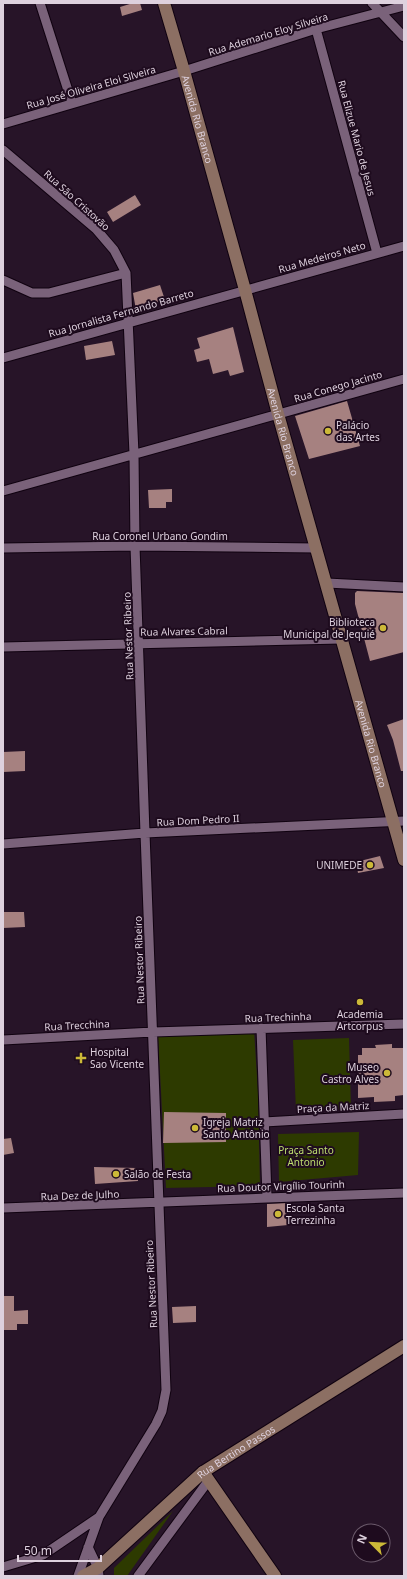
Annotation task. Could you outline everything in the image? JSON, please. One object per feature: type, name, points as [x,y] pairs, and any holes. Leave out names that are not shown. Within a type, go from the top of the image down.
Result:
[{"type":"main road","name":"Avenida Rio Branco","points":[[164,3],[326,583],[399,822],[404,860]]},
{"type":"main road","name":"Rua Bertino Passos","points":[[83,1576],[98,1572],[206,1476],[404,1346]]},
{"type":"main road","points":[[206,1476],[275,1576]]},
{"type":"street","points":[[40,3],[72,103]]},
{"type":"street","points":[[372,3],[404,37]]},
{"type":"street","name":"Rua Ademario Eloy Silveira","points":[[184,71],[316,29],[404,6]]},
{"type":"street","name":"Rua Elizue Mario de Jesus","points":[[316,29],[377,253]]},
{"type":"street","name":"Rua José Oliveira Eloi Silveira","points":[[3,124],[184,71]]},
{"type":"street","name":"Rua São Cristovão","points":[[3,150],[96,229],[114,250],[126,273],[129,323]]},
{"type":"street","name":"Rua Medeiros Neto","points":[[245,290],[404,246]]},
{"type":"street","points":[[3,280],[32,293],[49,293],[126,273]]},
{"type":"street","name":"Rua Jornalista Fernando Barreto","points":[[3,358],[245,290]]},
{"type":"street","name":"Rua Nestor Ribeiro","points":[[78,1576],[99,1517],[148,1439],[162,1411],[166,1390],[135,546],[134,454],[129,323]]},
{"type":"street","name":"Rua Conego Jacinto","points":[[3,491],[404,379]]},
{"type":"street","name":"Rua Coronel Urbano Gondim","points":[[3,548],[135,546],[316,548]]},
{"type":"street","points":[[326,583],[404,587]]},
{"type":"street","name":"Rua Alvares Cabral","points":[[3,647],[342,638]]},
{"type":"street","name":"Rua Dom Pedro II","points":[[3,844],[145,833],[399,822]]},
{"type":"street","name":"Rua Trechinha","points":[[153,1032],[404,1024]]},
{"type":"street","points":[[261,1028],[267,1197]]},
{"type":"street","name":"Rua Trecchina","points":[[3,1040],[153,1032]]},
{"type":"street","name":"Praça da Matriz","points":[[264,1122],[404,1114]]},
{"type":"street","name":"Rua Doutor Virgílio Tourinh","points":[[159,1204],[267,1197],[404,1192]]},
{"type":"street","name":"Rua Dez de Julho","points":[[3,1208],[159,1204]]},
{"type":"street","points":[[138,1576],[206,1476]]},
{"type":"street","points":[[3,1567],[43,1555],[99,1517]]},
{"type":"street","points":[[88,1547],[98,1572]]},
{"type":"green space","points":[[254,1030],[258,1092],[260,1186],[166,1188],[158,1034]]},
{"type":"green space","points":[[349,1038],[351,1109],[296,1111],[293,1040]]},
{"type":"green space","name":"Praça Santo Antonio","points":[[359,1132],[358,1175],[279,1182],[278,1134]]},
{"type":"green space","points":[[173,1511],[127,1576],[114,1576],[114,1568]]},
{"type":"building","points":[[133,3],[140,3],[142,10],[122,16],[120,7]]},
{"type":"building","points":[[135,195],[141,205],[113,222],[107,212]]},
{"type":"building","points":[[160,285],[165,300],[136,310],[133,293]]},
{"type":"building","points":[[233,327],[244,372],[230,376],[228,370],[213,374],[209,359],[197,362],[194,350],[200,348],[197,338]]},
{"type":"building","points":[[112,341],[115,355],[86,360],[84,346]]},
{"type":"building","name":"Palácio das Artes","points":[[347,401],[360,446],[309,459],[295,416]]},
{"type":"building","points":[[172,489],[172,502],[166,502],[166,508],[149,508],[148,490]]},
{"type":"building","name":"Biblioteca Municipal de Jequié","points":[[357,591],[404,593],[404,652],[370,661],[355,604],[355,593]]},
{"type":"building","points":[[404,719],[404,771],[401,771],[393,740],[387,725]]},
{"type":"building","points":[[25,751],[25,771],[3,772],[3,752]]},
{"type":"building","name":"UNIMEDE","points":[[380,856],[384,868],[358,873],[356,862]]},
{"type":"building","points":[[3,912],[24,912],[25,927],[3,928]]},
{"type":"building","points":[[392,1044],[392,1048],[404,1048],[404,1095],[395,1096],[395,1101],[374,1102],[374,1097],[358,1098],[358,1055],[362,1055],[362,1048],[376,1048],[375,1045]]},
{"type":"building","name":"Igreja Matriz Santo Antônio","points":[[164,1112],[226,1113],[226,1142],[163,1143]]},
{"type":"building","points":[[11,1138],[14,1153],[3,1155],[3,1139]]},
{"type":"building","name":"Salão de Festa","points":[[94,1167],[137,1168],[138,1181],[95,1184]]},
{"type":"building","name":"Escola Santa Terrezinha","points":[[289,1203],[288,1225],[267,1227],[267,1204]]},
{"type":"building","points":[[3,1296],[14,1296],[14,1311],[28,1310],[28,1324],[17,1324],[17,1330],[3,1330]]},
{"type":"building","points":[[196,1306],[196,1322],[173,1323],[172,1307]]},
{"type":"place","name":"Palácio das Artes","points":[[328,431]]},
{"type":"place","name":"Biblioteca Municipal de Jequié","points":[[383,628]]},
{"type":"place","name":"UNIMEDE","points":[[370,865]]},
{"type":"place","name":"Academia Artcorpus","points":[[360,1002]]},
{"type":"place","name":"Hospital Sao Vicente","points":[[81,1058]]},
{"type":"place","name":"Museo Castro Alves","points":[[387,1073]]},
{"type":"place","name":"Igreja Matriz Santo Antônio","points":[[195,1128]]},
{"type":"place","name":"Salão de Festa","points":[[116,1174]]},
{"type":"place","name":"Escola Santa Terrezinha","points":[[278,1214]]}]
